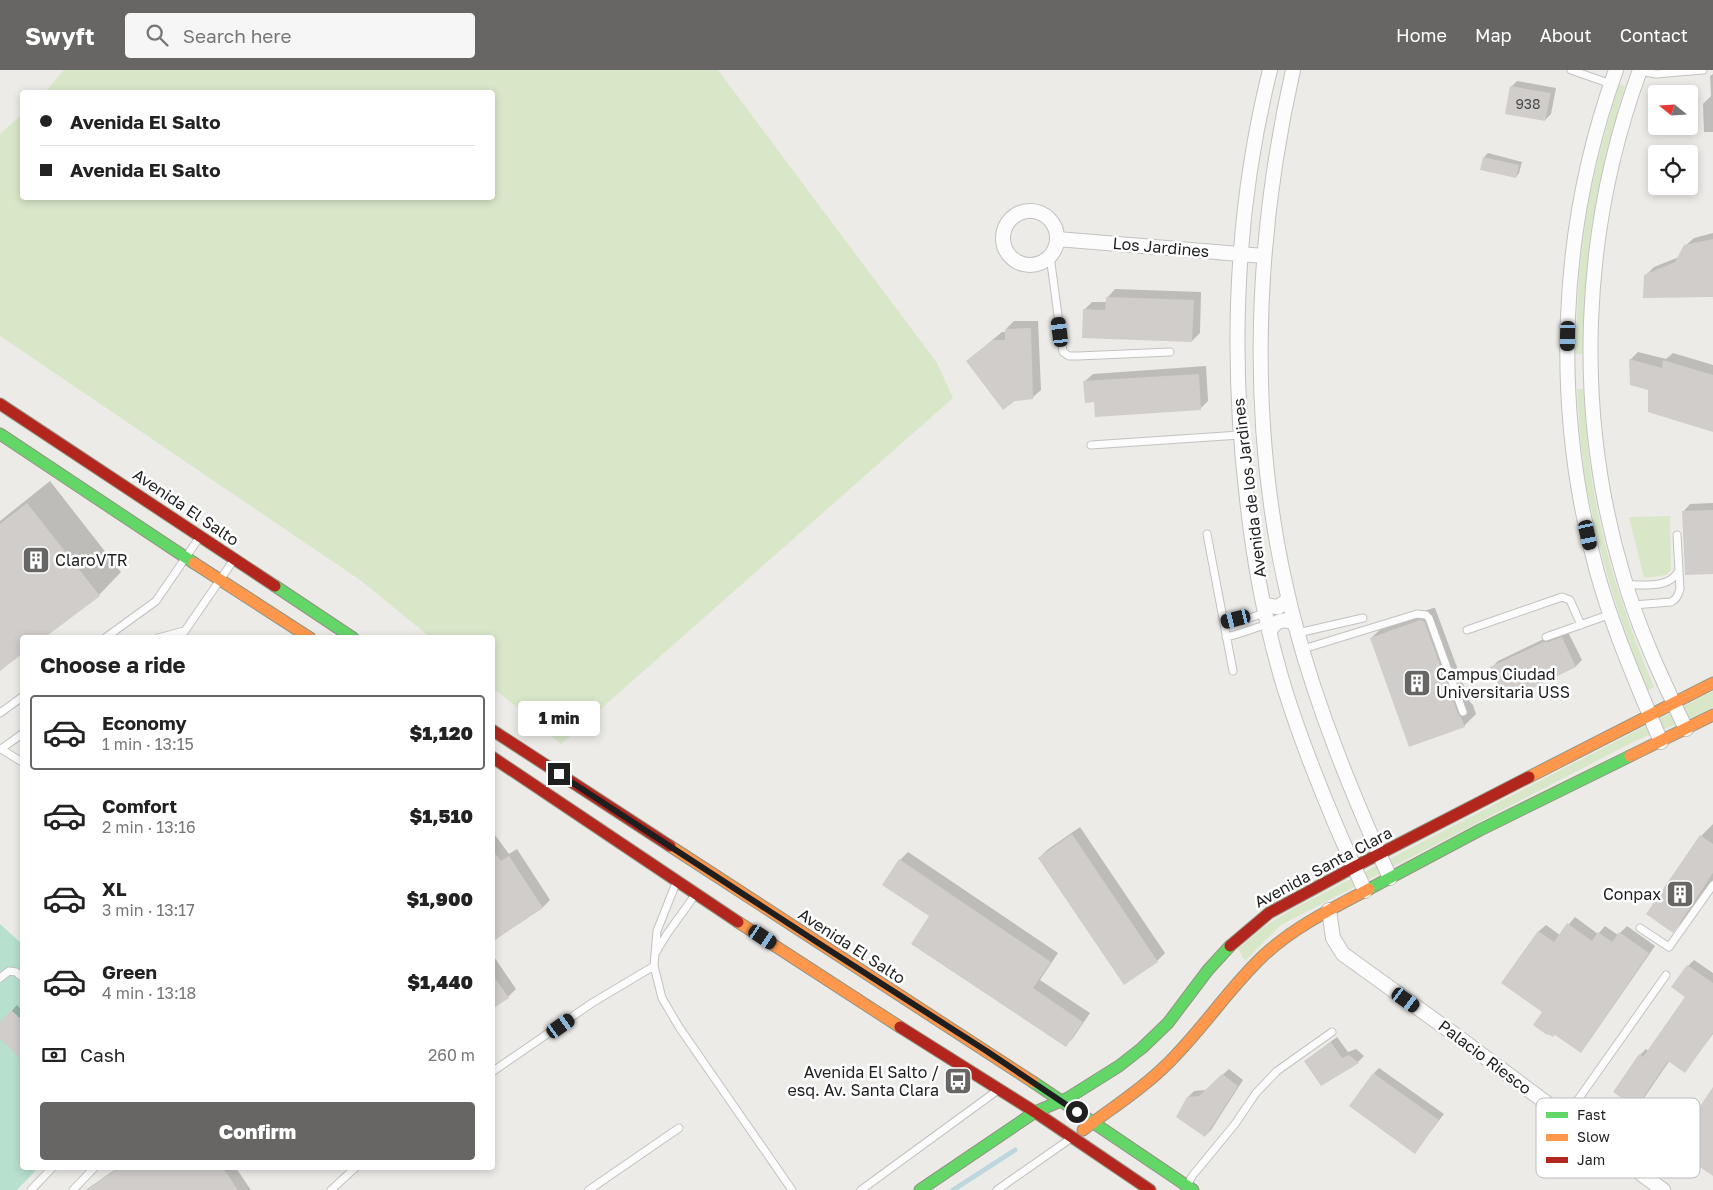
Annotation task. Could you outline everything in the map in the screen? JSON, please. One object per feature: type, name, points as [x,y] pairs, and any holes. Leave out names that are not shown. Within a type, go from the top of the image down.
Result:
[{"type":"main road","name":"Avenida El Salto","points":[[0,404],[348,635]]},
{"type":"main road","points":[[0,434],[305,635]]},
{"type":"main road","name":"Avenida Santa Clara","points":[[920,1190],[1035,1112],[1062,1100],[1119,1066],[1149,1042],[1168,1023],[1208,970],[1225,951],[1255,923],[1289,901],[1713,683]]},
{"type":"main road","points":[[1072,1138],[1148,1081],[1174,1057],[1221,1000],[1264,955],[1291,933],[1329,910],[1480,830],[1713,716]]},
{"type":"main road","name":"Avenida El Salto","points":[[495,732],[1062,1100],[1092,1123],[1190,1188]]},
{"type":"main road","points":[[495,759],[828,981],[1035,1112],[1150,1190]]},
{"type":"street","name":"Avenida de los Jardines","points":[[1270,70],[1253,152],[1240,254],[1237,350],[1240,435],[1253,549],[1267,618],[1285,689],[1297,726],[1325,801],[1365,891]]},
{"type":"street","name":"Avenida de los Jardines","points":[[1293,70],[1275,159],[1264,256],[1261,352],[1264,438],[1272,510],[1296,628],[1332,737],[1390,878]]},
{"type":"street","points":[[1661,742],[1625,654],[1598,573],[1582,506],[1573,444],[1568,387],[1567,360],[1570,282],[1579,213],[1596,136],[1614,77],[1639,75],[1620,136],[1605,198],[1593,282],[1590,359],[1591,385],[1602,490],[1614,542],[1633,605],[1686,729]]},
{"type":"street","points":[[1022,212],[1039,212],[1047,216],[1053,222],[1057,239],[1055,248],[1050,256],[1043,262],[1034,265],[1016,261],[1004,247],[1003,238],[1008,221],[1022,212]]},
{"type":"street","name":"Los Jardines","points":[[1057,239],[1264,256]]},
{"type":"street","points":[[1567,360],[1590,359]]},
{"type":"street","points":[[1568,387],[1591,385]]},
{"type":"street","points":[[1289,598],[1267,618],[1273,625],[1284,620],[1296,628]]},
{"type":"street","name":"Palacio Riesco","points":[[1329,910],[1333,938],[1343,954],[1539,1098]]},
{"type":"street","name":"Palacio Riesco","points":[[1647,1178],[1663,1190]]},
{"type":"lane","points":[[1571,70],[1614,77]]},
{"type":"lane","points":[[1639,75],[1703,70]]},
{"type":"lane","points":[[1050,256],[1063,352],[1068,356],[1170,352]]},
{"type":"lane","points":[[1091,445],[1240,435]]},
{"type":"lane","points":[[1207,534],[1233,671]]},
{"type":"lane","points":[[109,635],[156,601],[200,536]]},
{"type":"lane","points":[[1633,605],[1675,600],[1680,589],[1677,536]]},
{"type":"lane","points":[[182,634],[234,559]]},
{"type":"lane","points":[[1626,585],[1664,584],[1673,580],[1679,572]]},
{"type":"lane","points":[[1467,630],[1562,596],[1570,600],[1581,625]]},
{"type":"lane","points":[[1303,649],[1417,614],[1426,615],[1429,618],[1463,712]]},
{"type":"lane","points":[[1546,637],[1611,614]]},
{"type":"lane","points":[[1224,622],[1236,619],[1267,618]]},
{"type":"lane","points":[[1226,637],[1238,635],[1267,618]]},
{"type":"lane","points":[[1296,628],[1363,618]]},
{"type":"lane","points":[[0,713],[20,698]]},
{"type":"lane","points":[[20,735],[1,749],[20,761]]},
{"type":"lane","points":[[677,880],[657,930],[654,966],[658,988],[666,1005],[792,1190]]},
{"type":"lane","points":[[1640,928],[1669,947],[1713,885]]},
{"type":"lane","points":[[655,955],[667,934],[697,893]]},
{"type":"lane","points":[[495,1070],[592,1003],[654,966]]},
{"type":"lane","points":[[0,978],[9,971],[16,972],[20,975]]},
{"type":"lane","points":[[1579,1098],[1666,974]]},
{"type":"lane","points":[[1190,1188],[1193,1175],[1235,1124],[1261,1087],[1277,1071],[1332,1032]]},
{"type":"lane","points":[[861,1190],[999,1090]]},
{"type":"lane","points":[[589,1190],[679,1128]]},
{"type":"lane","points":[[997,1190],[1072,1138]]},
{"type":"lane","points":[[31,1190],[50,1170]]},
{"type":"lane","points":[[73,1190],[92,1170]]},
{"type":"lane","points":[[331,1190],[353,1170]]},
{"type":"green space","points":[[64,70],[718,70],[937,363],[953,398],[561,744],[495,690],[495,635],[428,635],[360,580],[0,336],[0,134],[20,116],[20,200],[495,200],[495,90],[47,90]]},
{"type":"green space","points":[[1619,84],[1625,86],[1604,162],[1590,239],[1583,354],[1576,354],[1581,254],[1589,200]]},
{"type":"green space","points":[[1577,389],[1583,389],[1590,469],[1602,533],[1625,611],[1654,687],[1648,691],[1628,640],[1597,537],[1584,472]]},
{"type":"green space","points":[[1670,516],[1671,570],[1666,575],[1644,578],[1629,517]]},
{"type":"green space","points":[[1713,691],[1713,707],[1694,717],[1637,740],[1281,925],[1245,961],[1238,949],[1262,928],[1291,910]]},
{"type":"green space","points":[[0,924],[20,942],[20,1170],[36,1170],[17,1190],[0,1190]]},
{"type":"building","points":[[1510,86],[1551,93],[1545,121],[1505,114]]},
{"type":"building","points":[[1483,157],[1519,165],[1516,178],[1480,170]]},
{"type":"building","points":[[1713,239],[1713,297],[1643,298],[1644,275],[1675,262],[1684,245]]},
{"type":"building","points":[[1106,297],[1194,300],[1192,342],[1082,338],[1083,309],[1105,310]]},
{"type":"building","points":[[1031,328],[1033,399],[1015,401],[1003,410],[966,361],[993,340],[1005,340],[1005,329]]},
{"type":"building","points":[[1629,359],[1662,368],[1663,360],[1713,375],[1713,432],[1648,412],[1648,390],[1630,385]]},
{"type":"building","points":[[1199,374],[1201,410],[1095,417],[1094,402],[1085,403],[1083,381]]},
{"type":"building","name":"ClaroVTR","points":[[27,503],[100,596],[48,635],[20,635],[20,656],[0,671],[0,524]]},
{"type":"building","points":[[1713,510],[1713,574],[1685,575],[1682,511]]},
{"type":"building","name":"Campus Ciudad Universitaria USS","points":[[1420,620],[1424,621],[1458,714],[1465,727],[1409,747],[1370,638]]},
{"type":"building","points":[[1562,637],[1576,667],[1506,701],[1490,667],[1544,642]]},
{"type":"building","points":[[1072,834],[1158,962],[1124,985],[1038,858]]},
{"type":"building","name":"Conpax","points":[[1700,835],[1713,844],[1713,873],[1673,933],[1646,914]]},
{"type":"building","points":[[495,853],[501,861],[509,856],[543,908],[495,940]]},
{"type":"building","points":[[899,859],[1051,962],[1033,988],[1083,1022],[1066,1047],[911,944],[929,916],[882,885]]},
{"type":"building","points":[[1567,923],[1592,941],[1598,932],[1612,942],[1619,932],[1649,953],[1581,1053],[1555,1035],[1553,1037],[1547,1035],[1533,1025],[1542,1012],[1501,983],[1538,931],[1554,942]]},
{"type":"building","points":[[1687,965],[1713,983],[1713,1033],[1685,1073],[1668,1061],[1643,1098],[1622,1098],[1613,1092],[1639,1054],[1643,1057],[1685,997],[1671,987]]},
{"type":"building","points":[[495,978],[509,998],[495,1007]]},
{"type":"building","points":[[11,1010],[20,1018],[20,1058],[0,1039],[0,1022]]},
{"type":"building","points":[[1331,1042],[1342,1058],[1349,1055],[1359,1063],[1321,1086],[1304,1061]]},
{"type":"building","points":[[1373,1073],[1439,1120],[1415,1154],[1349,1106]]},
{"type":"building","points":[[1222,1074],[1238,1086],[1205,1137],[1176,1117],[1187,1097],[1199,1096]]},
{"type":"building","points":[[1713,1087],[1713,1176],[1700,1167],[1700,1106]]},
{"type":"building","points":[[115,1170],[224,1170],[238,1190],[87,1190]]},
{"type":"waterway","points":[[953,1190],[1015,1150]]},
{"type":"traffic: fast","points":[[0,434],[194,563]]},
{"type":"traffic: fast","points":[[275,586],[348,635]]},
{"type":"traffic: fast","points":[[1369,889],[1480,830],[1630,756]]},
{"type":"traffic: fast","points":[[920,1190],[1035,1112],[1068,1098],[1119,1066],[1142,1048],[1168,1023],[1208,970],[1230,946]]},
{"type":"traffic: fast","points":[[1033,1082],[1193,1190]]},
{"type":"traffic: slow","points":[[194,563],[305,635]]},
{"type":"traffic: slow","points":[[1529,777],[1713,683]]},
{"type":"traffic: slow","points":[[1630,756],[1713,715]]},
{"type":"traffic: slow","points":[[670,846],[1033,1082]]},
{"type":"traffic: slow","points":[[1083,1130],[1162,1069],[1263,956],[1288,936],[1314,919],[1369,889]]},
{"type":"traffic: slow","points":[[738,922],[900,1027]]},
{"type":"traffic: jam","points":[[0,404],[275,586]]},
{"type":"traffic: jam","points":[[495,732],[670,846]]},
{"type":"traffic: jam","points":[[495,759],[738,922]]},
{"type":"traffic: jam","points":[[1230,946],[1269,913],[1529,777]]},
{"type":"traffic: jam","points":[[900,1027],[1035,1112],[1150,1190]]},
{"type":"place","name":"ClaroVTR","points":[[36,560]]},
{"type":"place","name":"Campus Ciudad Universitaria USS","points":[[1417,683]]},
{"type":"place","name":"Conpax","points":[[1680,894]]},
{"type":"place","name":"Avenida El Salto / esq. Av. Santa Clara","points":[[958,1081]]},
{"type":"route","points":[[559,774],[1062,1100],[1077,1112]]}]
